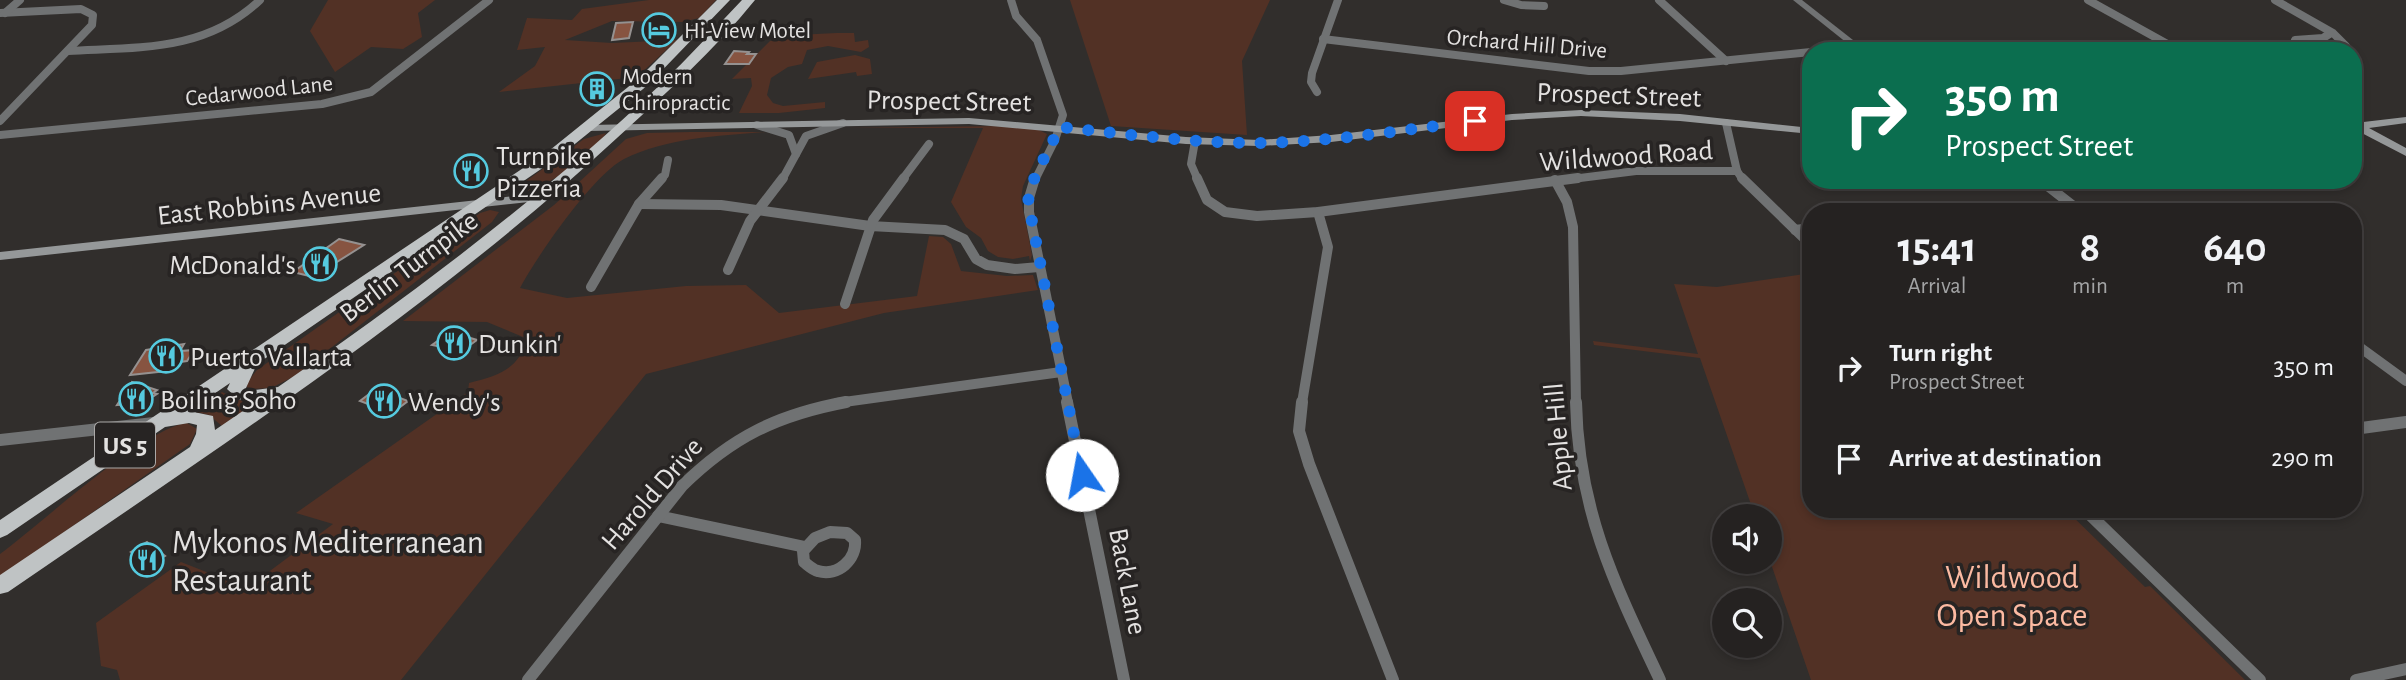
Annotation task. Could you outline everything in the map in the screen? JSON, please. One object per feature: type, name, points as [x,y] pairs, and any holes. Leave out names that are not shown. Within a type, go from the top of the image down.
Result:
[{"type":"highway","name":"Berlin Turnpike","points":[[0,530],[588,128],[669,57],[724,0]]},
{"type":"highway","name":"Berlin Turnpike","points":[[0,586],[284,391],[408,302],[543,197],[694,59],[749,0]]},
{"type":"highway","points":[[251,359],[236,389],[241,394],[264,396],[284,391]]},
{"type":"highway","points":[[157,423],[189,417],[205,421],[206,434],[198,451]]},
{"type":"main road","name":"Prospect Street","points":[[588,128],[989,122],[1195,141],[1257,143],[1313,140],[1569,113],[1642,115],[1802,130]]},
{"type":"main road","points":[[2362,125],[2406,120]]},
{"type":"main road","points":[[2362,129],[2406,153]]},
{"type":"main road","name":"East Robbins Avenue","points":[[0,256],[543,197]]},
{"type":"street","points":[[2,13],[20,0]]},
{"type":"street","points":[[68,51],[189,40],[228,27],[246,16],[260,0]]},
{"type":"street","name":"Cedarwood Lane","points":[[0,135],[351,99],[371,92],[389,80],[489,0]]},
{"type":"street","points":[[1011,0],[1016,16],[1037,40],[1061,109],[1060,127]]},
{"type":"street","points":[[1317,92],[1311,82],[1311,73],[1338,0]]},
{"type":"street","points":[[1504,0],[1521,5],[1544,6]]},
{"type":"street","points":[[1659,0],[1726,61]]},
{"type":"street","points":[[1797,0],[1851,42]]},
{"type":"street","points":[[2088,0],[2164,42]]},
{"type":"street","points":[[2275,0],[2341,42]]},
{"type":"street","points":[[0,121],[92,25],[93,15],[81,9],[2,13]]},
{"type":"street","points":[[2294,42],[2323,38],[2331,33]]},
{"type":"street","name":"Orchard Hill Drive","points":[[1323,39],[1589,71],[1621,71],[1802,53]]},
{"type":"street","points":[[728,270],[758,209],[787,174],[806,136],[845,123]]},
{"type":"street","points":[[1726,123],[1737,171],[1747,186],[1802,237]]},
{"type":"street","points":[[757,125],[789,135],[796,155]]},
{"type":"street","name":"Back Lane","points":[[1060,127],[1029,192],[1028,212],[1124,680]]},
{"type":"street","name":"Wildwood Road","points":[[1195,141],[1191,164],[1208,200],[1225,212],[1257,216],[1318,212],[1636,171],[1737,171]]},
{"type":"street","points":[[845,304],[870,226],[929,144]]},
{"type":"street","points":[[591,287],[639,204],[665,175],[668,160]]},
{"type":"street","name":"Apple Hill","points":[[1555,180],[1567,202],[1573,227],[1577,433],[1586,496],[1612,579],[1660,680]]},
{"type":"street","points":[[2052,189],[2069,203]]},
{"type":"street","points":[[639,204],[702,204],[758,209],[870,226],[945,230],[959,235],[976,259],[987,265],[1015,269],[1040,267]]},
{"type":"street","points":[[1318,212],[1328,247],[1301,399],[1298,431],[1308,464],[1393,680]]},
{"type":"street","points":[[1795,230],[1802,229]]},
{"type":"street","points":[[2362,349],[2406,381]]},
{"type":"street","name":"Harold Drive","points":[[528,680],[693,473],[720,449],[751,430],[785,415],[835,402],[1061,372]]},
{"type":"street","points":[[2362,428],[2406,422]]},
{"type":"street","points":[[0,440],[157,423]]},
{"type":"street","points":[[657,516],[805,547]]},
{"type":"street","points":[[2093,518],[2260,680]]},
{"type":"street","points":[[2356,680],[2406,668]]},
{"type":"green space","points":[[328,0],[435,0],[418,13],[422,37],[403,49],[371,47],[335,72],[310,31]]},
{"type":"green space","points":[[649,0],[716,0],[699,18],[683,22],[612,21],[565,40],[612,43],[677,40],[637,77],[499,92],[535,66],[545,47],[517,50],[527,18],[572,20],[582,9]]},
{"type":"green space","points":[[1070,0],[1270,0],[1242,61],[1247,135],[1111,126]]},
{"type":"green space","points":[[854,33],[855,42],[868,40],[869,47],[861,52],[828,46],[807,50],[802,64],[788,67],[771,78],[767,95],[773,103],[783,106],[825,102],[825,108],[779,113],[739,113],[752,86],[751,78],[732,79],[770,41],[796,35]]},
{"type":"green space","points":[[855,55],[870,59],[872,74],[857,76],[856,72],[808,79],[817,62]]},
{"type":"green space","points":[[1001,126],[1037,129],[1047,134],[1023,186],[1021,199],[1032,255],[1030,261],[1029,256],[1013,259],[998,257],[988,251],[981,238],[966,227],[951,202],[983,128],[847,128]]},
{"type":"green space","points":[[765,132],[675,142],[624,159],[597,181],[582,198],[552,237],[520,288],[567,298],[686,286],[746,285],[779,313],[917,296],[929,236],[943,237],[951,244],[961,271],[1007,276],[1033,275],[1038,290],[884,313],[646,374],[401,680],[120,680],[117,670],[101,666],[96,623],[181,562],[247,588],[333,524],[296,513],[468,392],[469,383],[506,370],[518,358],[528,339],[487,322],[403,321],[554,205],[626,139],[647,133]]},
{"type":"green space","points":[[606,133],[590,151],[549,182],[522,193],[511,192],[584,139]]},
{"type":"green space","points":[[490,210],[499,212],[492,222],[295,376],[271,388],[248,389],[246,384],[257,370],[480,213]]},
{"type":"green space","name":"Wildwood Open Space","points":[[1802,274],[1802,518],[2074,518],[2145,587],[2150,586],[2245,680],[1811,680],[1782,596],[1782,588],[1779,588],[1775,574],[1782,574],[1782,504],[1751,504],[1700,358],[1594,345],[1593,341],[1698,354],[1674,284],[1717,287]]},
{"type":"green space","points":[[222,392],[239,400],[257,402],[222,426],[209,415],[192,411]]},
{"type":"green space","points":[[187,423],[197,429],[190,444],[0,577],[0,554],[145,441]]},
{"type":"building","points":[[633,22],[629,38],[612,40],[616,23]]},
{"type":"building","points":[[734,51],[756,54],[749,64],[725,64]]},
{"type":"building","name":"McDonald's","points":[[339,239],[364,245],[313,277],[293,272]]},
{"type":"building","name":"Dunkin'","points":[[450,332],[477,340],[462,351],[432,345]]},
{"type":"building","name":"Puerto Vallarta","points":[[184,344],[180,351],[194,350],[187,361],[173,363],[167,371],[130,375],[146,350]]},
{"type":"building","name":"Boiling Soho","points":[[132,382],[157,390],[153,393],[157,394],[137,407],[129,404],[117,405]]},
{"type":"building","name":"Wendy's","points":[[376,389],[408,401],[392,413],[360,401]]},
{"type":"building","name":"Mykonos Mediterranean Restaurant","points":[[147,542],[165,556],[144,569],[134,561],[140,557],[131,552]]},
{"type":"place","name":"Hi-View Motel","points":[[659,30]]},
{"type":"place","name":"Modern Chiropractic","points":[[597,89]]},
{"type":"place","name":"Turnpike Pizzeria","points":[[471,171]]},
{"type":"place","name":"McDonald's","points":[[320,264]]},
{"type":"place","name":"Dunkin'","points":[[454,343]]},
{"type":"place","name":"Puerto Vallarta","points":[[166,356]]},
{"type":"place","name":"Boiling Soho","points":[[136,399]]},
{"type":"place","name":"Wendy's","points":[[384,401]]},
{"type":"place","name":"Mykonos Mediterranean Restaurant","points":[[147,560]]},
{"type":"route","points":[[1082,475],[1028,212],[1031,185],[1060,127],[1173,139],[1257,143],[1331,138],[1475,121]]}]
